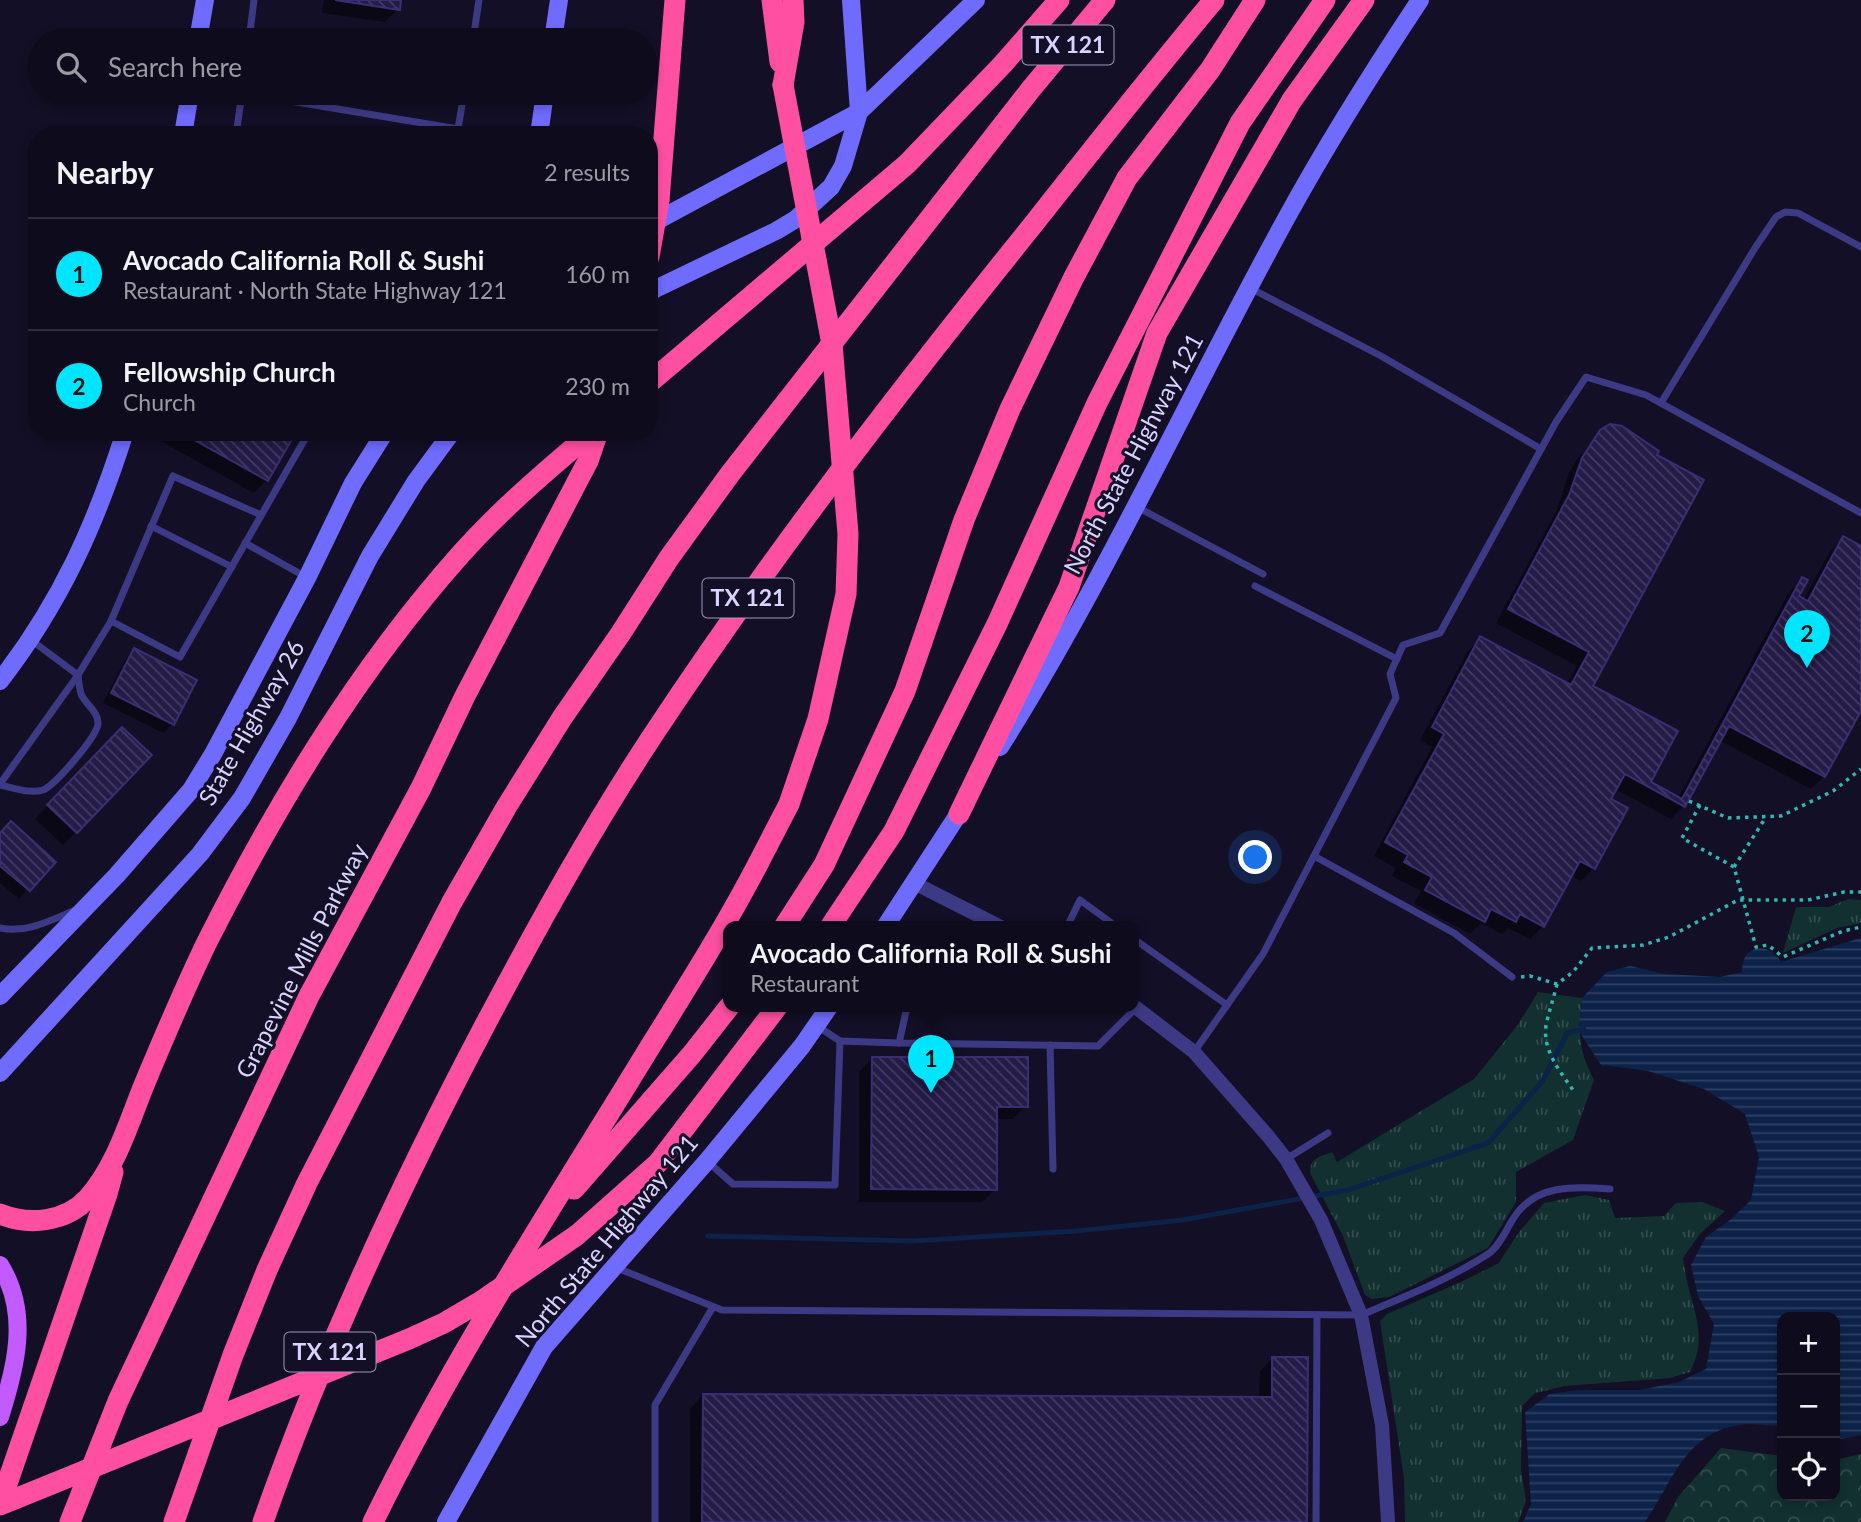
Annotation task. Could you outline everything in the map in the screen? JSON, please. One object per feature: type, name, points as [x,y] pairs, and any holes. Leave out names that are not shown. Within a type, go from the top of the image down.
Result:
[{"type":"highway","points":[[658,206],[675,0]]},
{"type":"highway","points":[[727,921],[789,804],[818,719],[846,594],[848,534],[832,344],[783,85],[772,0]]},
{"type":"highway","points":[[783,85],[794,22],[793,0]]},
{"type":"highway","points":[[658,375],[907,164],[1003,64],[1059,0]]},
{"type":"highway","name":"TX 121","points":[[174,1522],[233,1355],[267,1270],[307,1183],[452,902],[507,806],[669,558],[730,474],[1014,111],[1105,0]]},
{"type":"highway","name":"TX 121","points":[[263,1522],[289,1449],[371,1255],[550,903],[608,806],[653,735],[740,609],[864,436],[1214,0]]},
{"type":"highway","points":[[789,921],[824,865],[905,691],[969,507],[1010,408],[1074,276],[1128,178],[1210,69],[1255,0]]},
{"type":"highway","points":[[834,921],[894,831],[997,624],[1097,402],[1240,123],[1325,0]]},
{"type":"highway","points":[[959,814],[1069,587],[1157,333],[1292,100],[1364,0]]},
{"type":"highway","points":[[0,1214],[29,1221],[61,1216],[75,1209],[96,1188],[119,1147],[206,944],[279,809],[325,734],[408,617],[462,553],[520,493],[581,441]]},
{"type":"highway","name":"Grapevine Mills Parkway","points":[[70,1522],[118,1401],[303,1009],[421,788],[465,696],[589,461],[595,441]]},
{"type":"highway","points":[[373,1522],[411,1445],[536,1233],[723,928]]},
{"type":"highway","points":[[536,1233],[692,1054],[725,1012]]},
{"type":"highway","points":[[0,1505],[409,1339],[444,1323],[483,1300],[578,1235],[658,1163],[773,1012]]},
{"type":"highway","points":[[0,1505],[107,1194],[119,1147]]},
{"type":"main road","points":[[200,28],[205,0]]},
{"type":"main road","points":[[555,28],[559,0]]},
{"type":"main road","points":[[658,288],[776,231],[796,219],[831,187],[843,166],[859,112],[851,0]]},
{"type":"main road","points":[[658,220],[859,112],[976,0]]},
{"type":"main road","name":"North State Highway 121","points":[[889,921],[1018,720],[1325,150],[1420,0]]},
{"type":"main road","points":[[184,126],[188,105]]},
{"type":"main road","points":[[540,126],[543,105]]},
{"type":"main road","points":[[0,681],[31,639],[76,562],[108,484],[122,441]]},
{"type":"main road","name":"State Highway 26","points":[[0,996],[117,875],[191,790],[307,578],[353,483],[379,441]]},
{"type":"main road","name":"State Highway 26","points":[[0,1073],[200,854],[242,798],[288,718],[370,556],[416,481],[445,441]]},
{"type":"main road","name":"North State Highway 121","points":[[446,1522],[544,1347],[707,1161],[826,1012]]},
{"type":"main road","points":[[0,1265],[16,1303],[19,1327],[8,1392],[0,1417]]},
{"type":"street","points":[[914,883],[989,921]]},
{"type":"street","points":[[1139,1010],[1195,1052],[1286,1159],[1321,1220],[1361,1315],[1382,1425],[1388,1522]]},
{"type":"lane","points":[[251,28],[254,0]]},
{"type":"lane","points":[[475,28],[479,0]]},
{"type":"lane","points":[[237,126],[240,105]]},
{"type":"lane","points":[[308,105],[424,126]]},
{"type":"lane","points":[[458,126],[462,105]]},
{"type":"lane","points":[[1661,403],[1776,217],[1785,212],[1798,213],[1861,247]]},
{"type":"lane","points":[[1249,288],[1381,356],[1541,449]]},
{"type":"lane","points":[[1195,1052],[1263,954],[1396,698],[1390,674],[1403,645],[1440,633],[1541,449],[1586,377],[1646,395],[1861,513]]},
{"type":"lane","points":[[111,621],[180,657],[304,441]]},
{"type":"lane","points":[[31,639],[78,675],[80,692],[96,715],[98,724],[92,737],[56,780],[41,790],[19,790],[0,785],[78,675],[111,621],[173,476],[261,515]]},
{"type":"lane","points":[[1135,506],[1263,574]]},
{"type":"lane","points":[[151,526],[232,567]]},
{"type":"lane","points":[[245,543],[307,578]]},
{"type":"lane","points":[[1255,586],[1397,659]]},
{"type":"lane","points":[[1314,856],[1454,933],[1512,977]]},
{"type":"lane","points":[[1070,921],[1080,900],[1109,921]]},
{"type":"lane","points":[[0,928],[29,928],[85,906]]},
{"type":"lane","points":[[1139,943],[1227,1005]]},
{"type":"lane","points":[[899,1043],[906,1012]]},
{"type":"lane","points":[[816,1026],[840,1041],[1098,1046],[1130,1012]]},
{"type":"lane","points":[[707,1161],[733,1184],[835,1185],[840,1041]]},
{"type":"lane","points":[[1050,1045],[1053,1168]]},
{"type":"lane","points":[[1286,1159],[1328,1133]]},
{"type":"lane","points":[[615,1267],[722,1310],[1361,1315],[1434,1284],[1492,1252],[1518,1211],[1537,1196],[1559,1188],[1579,1186],[1610,1189]]},
{"type":"lane","points":[[655,1522],[655,1405],[713,1307]]},
{"type":"lane","points":[[1316,1522],[1317,1315]]},
{"type":"path","points":[[1689,801],[1728,818],[1781,816],[1833,791],[1861,769]]},
{"type":"path","points":[[1700,806],[1682,838],[1734,867],[1756,947],[1768,944],[1783,957],[1861,927]]},
{"type":"path","points":[[1734,867],[1766,817]]},
{"type":"path","points":[[1573,1090],[1555,1066],[1546,1041],[1546,1023],[1557,984],[1573,972],[1592,948],[1643,945],[1669,937],[1738,900],[1808,900],[1844,892],[1861,892]]},
{"type":"path","points":[[1512,977],[1531,976],[1557,984]]},
{"type":"green space","points":[[1848,899],[1861,900],[1861,923],[1837,928],[1783,953],[1796,907],[1829,907]]},
{"type":"green space","points":[[1538,992],[1582,998],[1580,1040],[1594,1080],[1573,1140],[1516,1172],[1516,1202],[1488,1248],[1389,1297],[1372,1299],[1365,1295],[1343,1236],[1310,1173],[1312,1164],[1316,1159],[1332,1152],[1337,1162],[1474,1079],[1517,1026]]},
{"type":"green space","points":[[1585,1195],[1609,1200],[1615,1218],[1664,1216],[1676,1203],[1702,1202],[1725,1211],[1700,1234],[1683,1258],[1699,1335],[1697,1353],[1690,1372],[1670,1378],[1565,1386],[1535,1393],[1522,1406],[1521,1470],[1526,1501],[1518,1522],[1405,1522],[1404,1478],[1380,1321],[1387,1314],[1499,1263],[1519,1232],[1544,1203]]},
{"type":"green space","points":[[1721,1448],[1777,1455],[1777,1501],[1840,1501],[1840,1459],[1861,1454],[1861,1522],[1665,1522],[1678,1497]]},
{"type":"water","points":[[1861,938],[1861,1435],[1840,1439],[1840,1312],[1777,1312],[1777,1426],[1739,1425],[1720,1430],[1705,1438],[1682,1462],[1645,1522],[1523,1522],[1531,1504],[1525,1412],[1550,1394],[1578,1390],[1640,1390],[1679,1382],[1706,1369],[1714,1324],[1698,1296],[1691,1265],[1706,1237],[1730,1220],[1751,1200],[1759,1157],[1745,1114],[1704,1089],[1648,1071],[1601,1065],[1578,1030],[1582,998],[1607,972],[1630,966],[1665,974],[1720,977],[1742,972],[1743,963],[1750,951],[1763,948],[1776,955],[1781,962]]},
{"type":"building","points":[[335,0],[401,0],[400,10]]},
{"type":"building","points":[[1610,424],[1622,426],[1659,451],[1657,455],[1704,480],[1593,686],[1678,731],[1651,782],[1682,799],[1802,577],[1808,580],[1799,596],[1808,601],[1843,536],[1861,546],[1861,711],[1825,777],[1729,726],[1685,807],[1625,774],[1611,799],[1628,808],[1595,869],[1580,861],[1544,927],[1520,914],[1516,922],[1491,909],[1485,922],[1425,890],[1432,877],[1404,862],[1408,855],[1385,842],[1444,734],[1432,727],[1480,636],[1571,685],[1589,652],[1508,609],[1569,495],[1582,458],[1600,430]]},
{"type":"building","points":[[196,441],[291,441],[268,481]]},
{"type":"building","points":[[134,648],[197,680],[174,725],[111,693]]},
{"type":"building","points":[[122,727],[152,755],[77,833],[47,805]]},
{"type":"building","points":[[11,821],[56,862],[30,891],[0,866],[0,833]]},
{"type":"building","points":[[872,1057],[1028,1057],[1028,1107],[997,1107],[997,1190],[871,1189]]},
{"type":"building","points":[[1272,1357],[1308,1357],[1307,1522],[702,1522],[703,1394],[1272,1397]]},
{"type":"waterway","points":[[708,1236],[913,1241],[1077,1231],[1183,1220],[1348,1190],[1488,1143],[1542,1082],[1567,1033],[1584,1029]]},
{"type":"place","name":"Fellowship Church","points":[[1807,668]]},
{"type":"place","name":"Avocado California Roll & Sushi","points":[[931,1093]]}]
